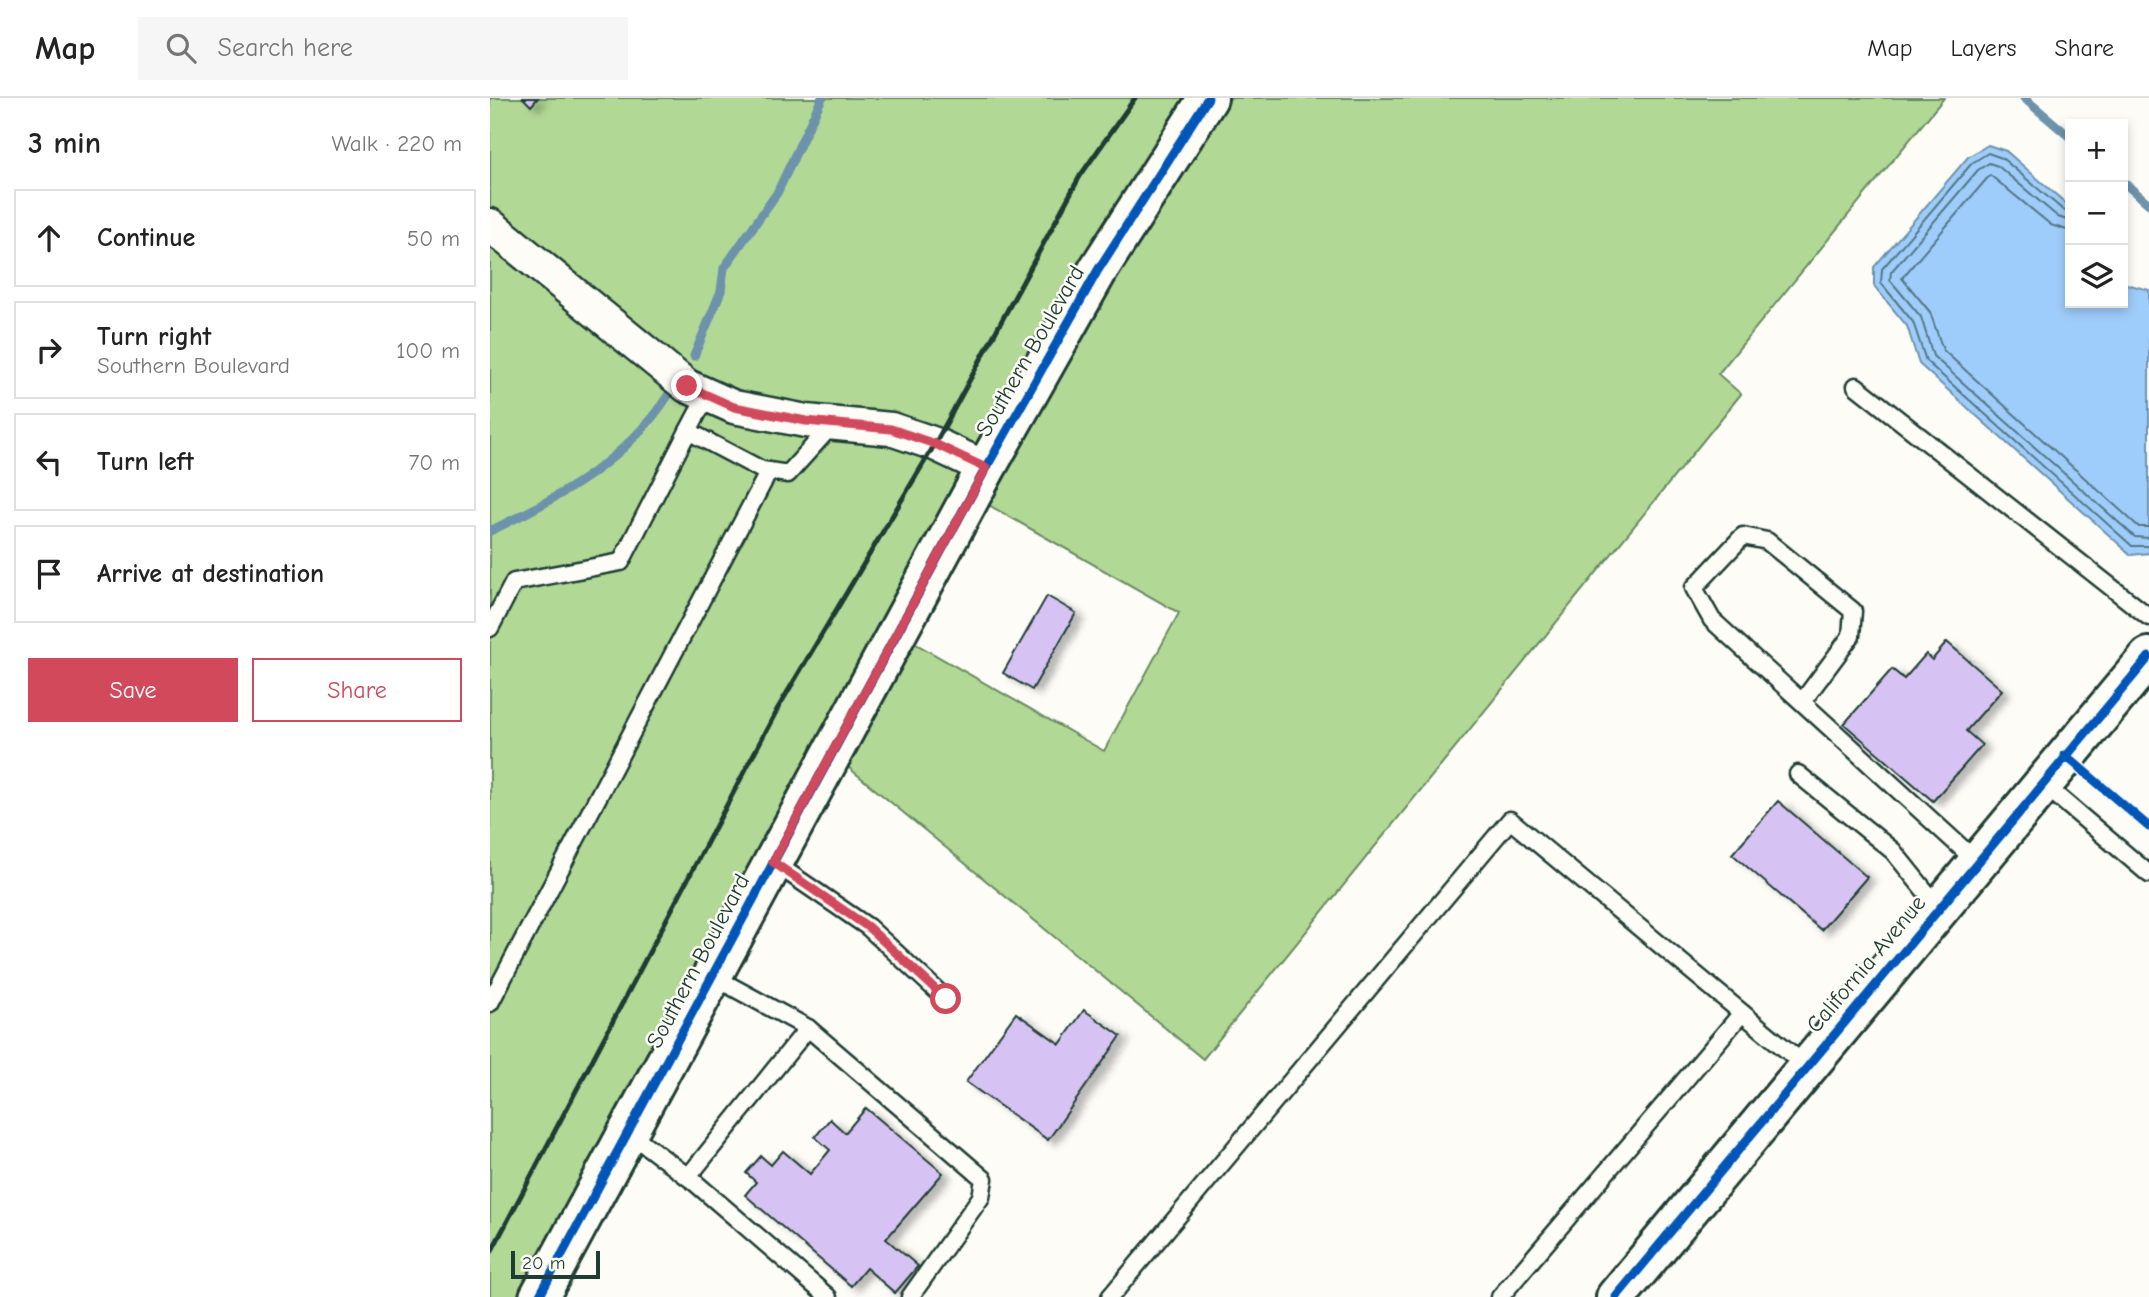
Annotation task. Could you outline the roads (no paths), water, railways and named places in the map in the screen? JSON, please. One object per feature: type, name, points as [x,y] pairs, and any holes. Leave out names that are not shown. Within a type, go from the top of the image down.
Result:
[{"type":"street","name":"Southern Boulevard","points":[[539,1297],[986,468],[1098,270],[1208,98]]},
{"type":"street","points":[[490,226],[687,386],[734,407],[833,424],[891,429],[935,444],[986,468]]},
{"type":"street","name":"California Avenue","points":[[1616,1297],[1976,861],[2149,657]]},
{"type":"lane","points":[[1856,386],[2149,617]]},
{"type":"lane","points":[[490,628],[513,582],[621,562],[707,395]]},
{"type":"lane","points":[[688,431],[769,471],[788,474],[833,424]]},
{"type":"lane","points":[[490,1003],[769,471]]},
{"type":"lane","points":[[1802,702],[1851,636],[1853,611],[1767,541],[1743,536],[1694,588],[1713,620],[1802,702],[1976,861]]},
{"type":"lane","points":[[1798,774],[1894,851],[1938,907]]},
{"type":"lane","points":[[2042,783],[2149,874]]},
{"type":"lane","points":[[1110,1297],[1510,820],[1806,1066]]},
{"type":"lane","points":[[773,862],[868,927],[946,999]]},
{"type":"lane","points":[[712,976],[808,1028],[984,1179],[981,1197],[909,1297]]},
{"type":"lane","points":[[1500,1297],[1742,1013]]},
{"type":"lane","points":[[688,1177],[808,1028]]},
{"type":"lane","points":[[628,1132],[688,1177],[828,1297]]},
{"type":"water","points":[[1988,145],[2006,151],[2065,203],[2065,308],[2128,308],[2128,285],[2149,290],[2149,553],[2131,555],[1919,364],[1907,326],[1874,286],[1874,267],[1968,157]]},
{"type":"waterway","points":[[694,356],[721,291],[724,268],[777,193],[822,98]]},
{"type":"waterway","points":[[2024,98],[2065,133]]},
{"type":"waterway","points":[[2128,186],[2149,204]]},
{"type":"waterway","points":[[490,531],[566,491],[612,458],[652,418],[669,394]]},
{"type":"railway","points":[[490,1254],[778,708],[935,444],[1080,176],[1135,98]]}]
